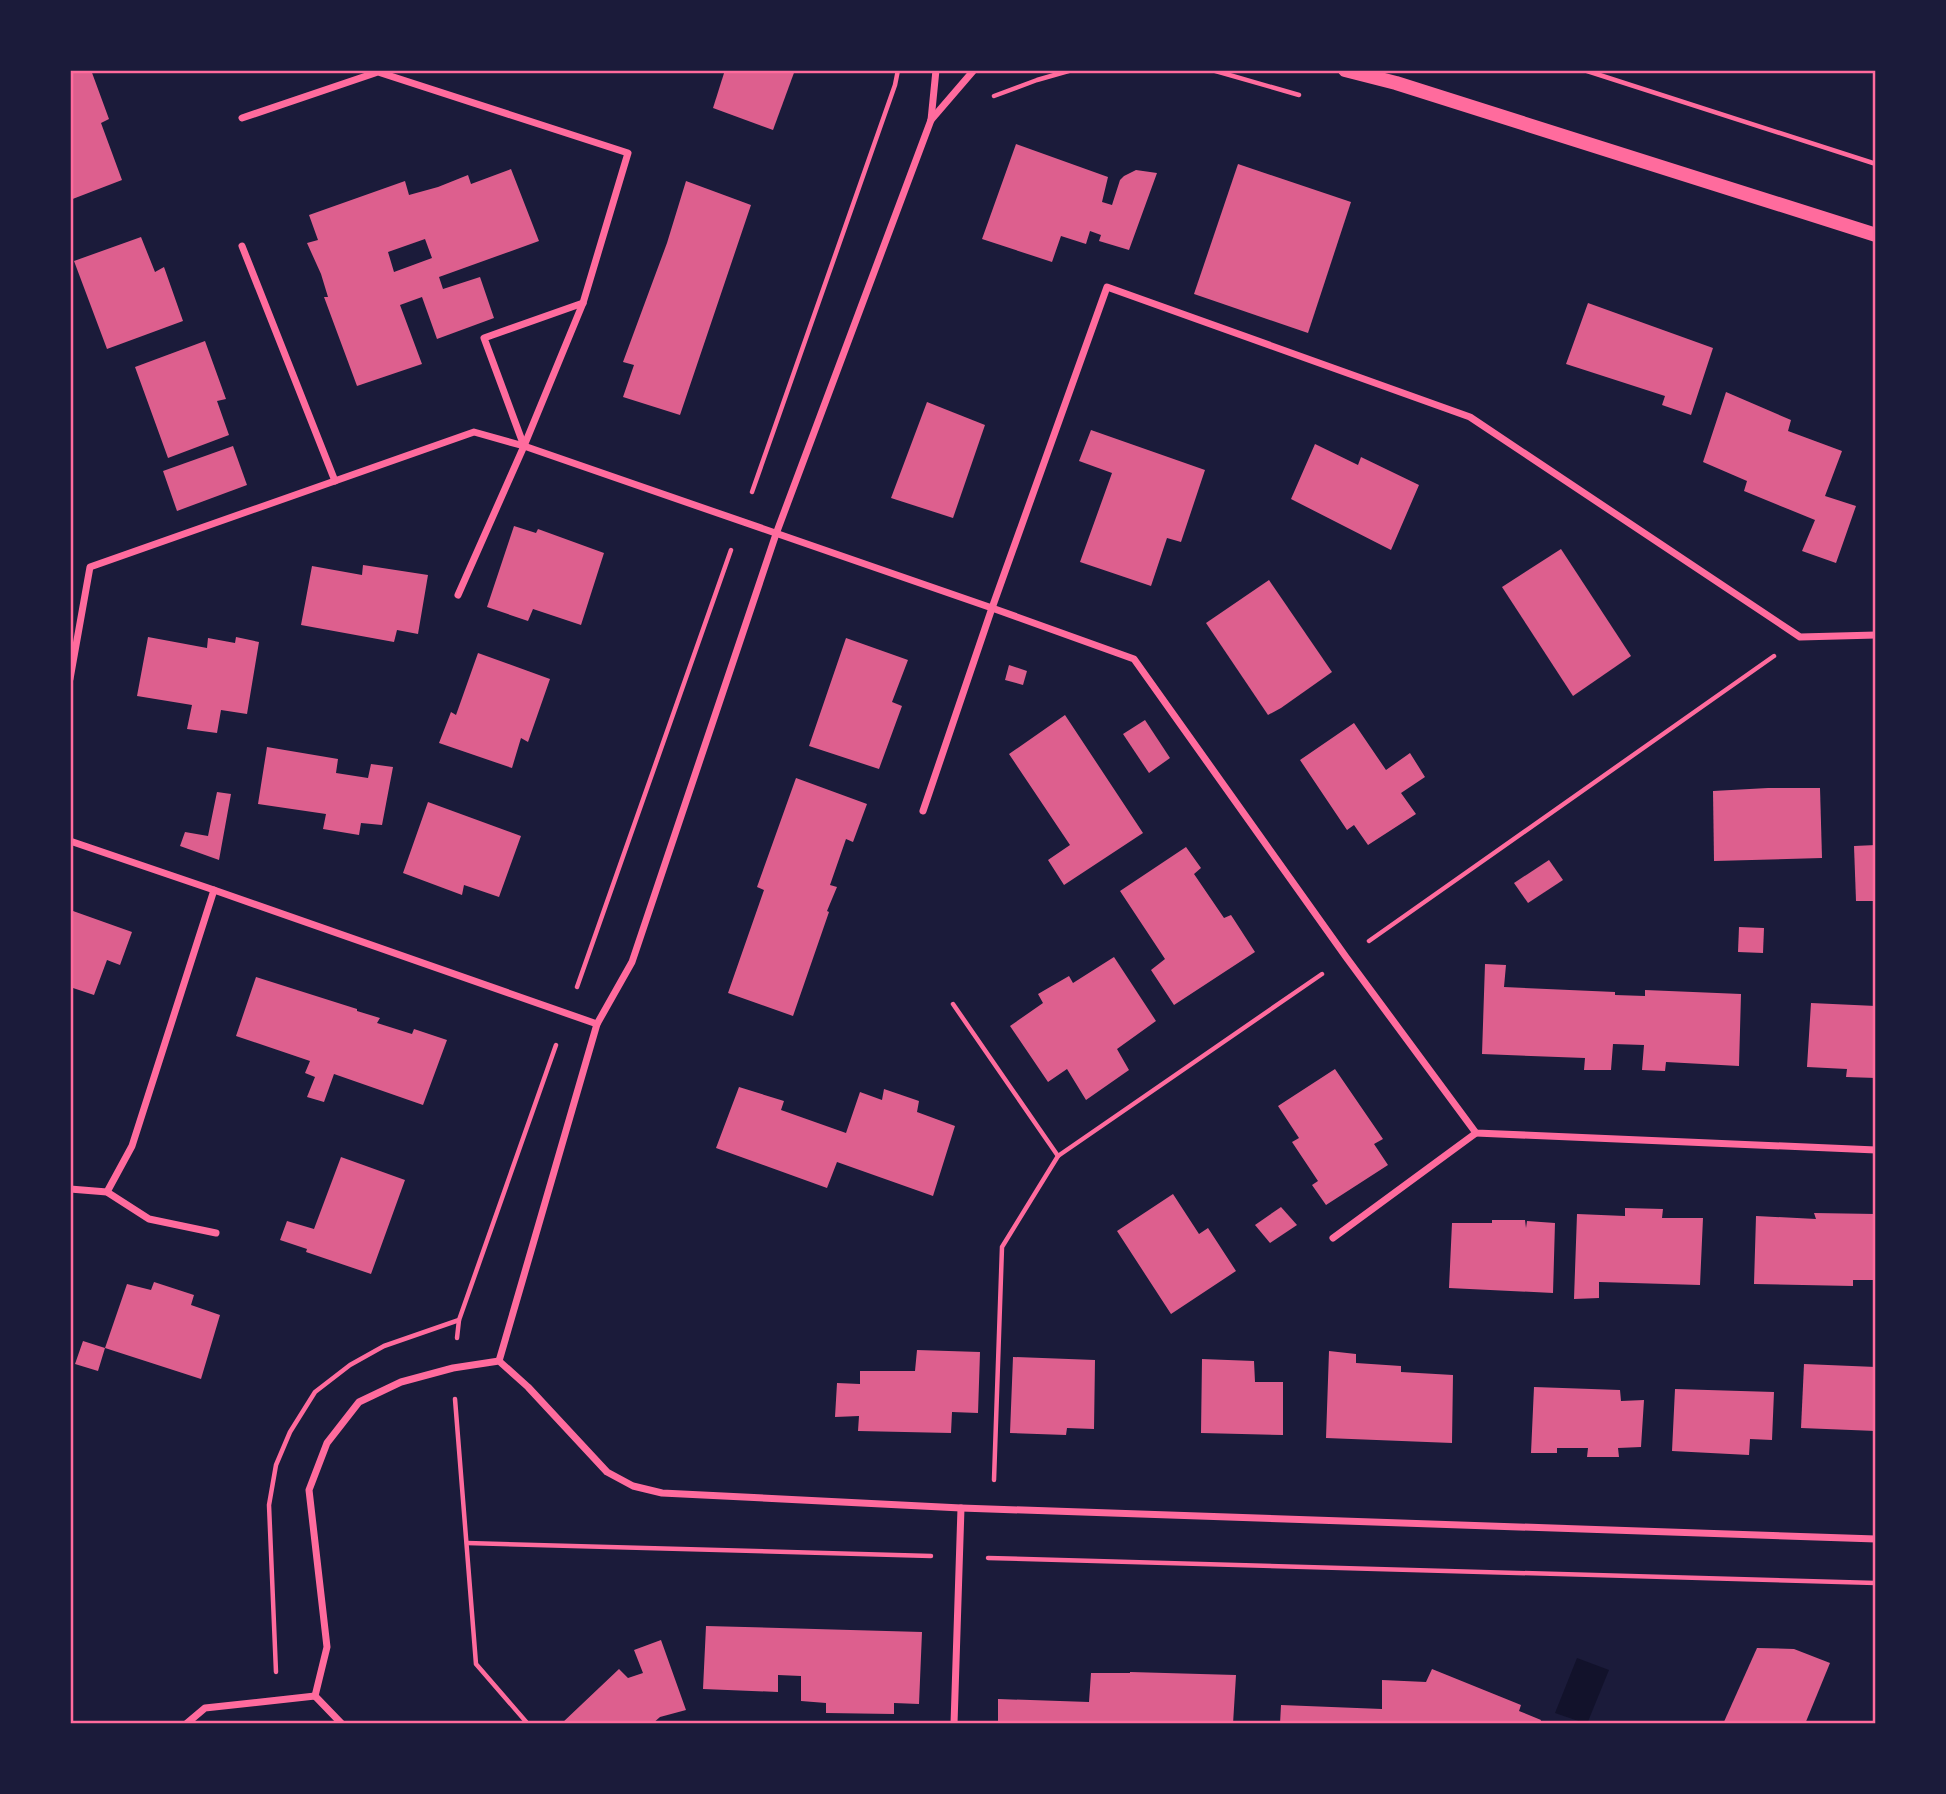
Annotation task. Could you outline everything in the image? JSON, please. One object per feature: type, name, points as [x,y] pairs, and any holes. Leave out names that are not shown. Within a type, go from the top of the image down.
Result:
[{"type":"main road","points":[[1345,70],[1396,83],[1876,235]]},
{"type":"main road","points":[[1370,70],[1396,83]]},
{"type":"street","points":[[499,1362],[597,1024],[632,962],[776,534],[931,120],[936,70]]},
{"type":"street","points":[[931,120],[974,70]]},
{"type":"street","points":[[242,118],[378,72],[628,153],[583,303],[458,595]]},
{"type":"street","points":[[242,246],[335,481]]},
{"type":"street","points":[[923,811],[992,608],[1107,287],[1470,417],[1800,637],[1876,635]]},
{"type":"street","points":[[524,446],[484,338],[583,303]]},
{"type":"street","points":[[70,679],[90,567],[474,432],[524,446],[1134,659],[1346,957],[1476,1133]]},
{"type":"street","points":[[70,841],[597,1024]]},
{"type":"street","points":[[107,1192],[132,1146],[214,890]]},
{"type":"street","points":[[1333,1238],[1476,1133],[1876,1150]]},
{"type":"street","points":[[70,1189],[107,1192],[149,1219],[216,1233]]},
{"type":"street","points":[[315,1696],[327,1647],[309,1490],[327,1443],[359,1402],[401,1381],[453,1368],[499,1362],[528,1387],[607,1472],[633,1486],[662,1493],[961,1508],[1876,1539]]},
{"type":"street","points":[[954,1724],[961,1508]]},
{"type":"street","points":[[186,1724],[205,1708],[315,1696]]},
{"type":"street","points":[[315,1696],[342,1724]]},
{"type":"path","points":[[277,1700],[269,1505],[276,1465],[290,1432],[315,1392],[351,1365],[384,1346],[459,1320],[873,149],[898,70]]},
{"type":"path","points":[[1212,70],[1299,95]]},
{"type":"path","points":[[1584,70],[1876,164]]},
{"type":"path","points":[[993,1508],[1002,1247],[1058,1157],[1800,637]]},
{"type":"path","points":[[953,1004],[1058,1157]]},
{"type":"path","points":[[453,1368],[476,1664],[528,1724]]},
{"type":"path","points":[[467,1543],[1876,1583]]},
{"type":"shaded area","points":[[1577,1658],[1609,1670],[1587,1724],[1555,1713]]},
{"type":"building","points":[[70,70],[91,70],[109,119],[101,123],[122,180],[70,200]]},
{"type":"building","points":[[725,70],[795,70],[773,130],[713,108]]},
{"type":"building","points":[[1016,144],[1108,177],[1102,202],[1112,205],[1120,180],[1124,176],[1136,170],[1157,173],[1129,250],[1099,241],[1101,235],[1090,231],[1086,244],[1061,236],[1052,262],[982,239]]},
{"type":"building","points":[[1238,164],[1351,202],[1308,333],[1194,294]]},
{"type":"building","points":[[511,169],[539,241],[439,277],[443,289],[480,277],[494,318],[437,339],[422,297],[400,305],[422,364],[357,386],[324,297],[328,297],[321,274],[307,243],[318,240],[309,215],[405,181],[409,195],[468,175],[471,184]],"holes":[[[425,239],[432,258],[394,272],[388,252]]]},
{"type":"building","points":[[686,181],[751,205],[680,415],[623,397],[634,365],[623,362],[667,243]]},
{"type":"building","points":[[141,237],[155,272],[164,267],[183,321],[107,349],[74,261]]},
{"type":"building","points":[[1588,303],[1713,348],[1691,415],[1662,405],[1665,396],[1566,364]]},
{"type":"building","points":[[205,341],[226,399],[217,401],[229,435],[168,458],[135,367]]},
{"type":"building","points":[[1726,392],[1791,420],[1788,431],[1842,451],[1825,496],[1856,506],[1836,563],[1802,551],[1815,520],[1744,491],[1747,481],[1703,462]]},
{"type":"building","points":[[927,402],[985,425],[953,518],[891,498]]},
{"type":"building","points":[[1091,430],[1205,470],[1181,542],[1167,538],[1151,586],[1080,562],[1112,473],[1079,461]]},
{"type":"building","points":[[1315,444],[1358,465],[1361,457],[1419,485],[1391,550],[1291,499]]},
{"type":"building","points":[[233,446],[247,485],[177,511],[163,471]]},
{"type":"building","points":[[514,526],[536,533],[538,529],[604,553],[581,625],[533,609],[528,621],[487,607]]},
{"type":"building","points":[[1561,549],[1631,656],[1573,696],[1502,587]]},
{"type":"building","points":[[363,565],[428,575],[418,634],[397,630],[394,642],[301,625],[312,566],[362,575]]},
{"type":"building","points":[[1269,580],[1332,672],[1268,715],[1206,623]]},
{"type":"building","points":[[148,637],[207,648],[208,638],[235,643],[236,637],[259,642],[247,714],[221,710],[217,733],[187,729],[192,705],[137,696]]},
{"type":"building","points":[[846,638],[908,660],[892,702],[902,706],[879,769],[809,746]]},
{"type":"building","points":[[478,653],[550,679],[528,742],[521,738],[512,768],[439,743],[451,712],[456,715]]},
{"type":"building","points":[[1009,665],[1027,671],[1023,685],[1005,680]]},
{"type":"building","points":[[1065,715],[1143,833],[1064,885],[1048,860],[1070,845],[1009,754]]},
{"type":"building","points":[[1145,720],[1170,758],[1149,773],[1123,734]]},
{"type":"building","points":[[1354,723],[1386,770],[1410,753],[1425,777],[1401,793],[1416,814],[1368,845],[1354,825],[1347,830],[1300,760]]},
{"type":"building","points":[[267,747],[338,759],[336,773],[368,778],[371,764],[393,767],[382,825],[361,823],[359,835],[323,829],[326,814],[258,804]]},
{"type":"building","points":[[796,778],[867,804],[853,842],[846,839],[830,885],[837,887],[793,1016],[728,993],[764,890],[757,887]]},
{"type":"building","points":[[1820,788],[1822,858],[1714,861],[1713,791]]},
{"type":"building","points":[[217,792],[231,794],[219,860],[180,846],[185,832],[208,836]]},
{"type":"building","points":[[428,802],[521,836],[499,897],[464,885],[462,895],[403,873]]},
{"type":"building","points":[[1876,845],[1876,901],[1856,901],[1854,846]]},
{"type":"building","points":[[1186,847],[1201,868],[1194,874],[1224,918],[1231,915],[1255,952],[1174,1005],[1151,970],[1165,959],[1120,891]]},
{"type":"building","points":[[1549,860],[1563,880],[1528,903],[1514,883]]},
{"type":"building","points":[[73,911],[132,932],[120,965],[107,960],[94,995],[70,987],[70,921]]},
{"type":"building","points":[[1739,927],[1764,928],[1763,953],[1738,952]]},
{"type":"building","points":[[1114,957],[1156,1021],[1117,1049],[1129,1070],[1086,1100],[1067,1069],[1048,1082],[1010,1026],[1043,1003],[1038,994],[1069,976],[1073,983]]},
{"type":"building","points":[[1485,964],[1506,965],[1504,987],[1645,996],[1645,990],[1741,994],[1739,1066],[1666,1062],[1665,1071],[1642,1070],[1644,1045],[1613,1044],[1611,1070],[1584,1070],[1585,1058],[1482,1054]]},
{"type":"building","points":[[256,977],[357,1009],[380,1018],[377,1023],[412,1034],[414,1029],[447,1040],[423,1105],[334,1074],[324,1102],[307,1097],[315,1077],[305,1073],[310,1061],[236,1036]]},
{"type":"building","points":[[1811,1003],[1876,1006],[1876,1078],[1846,1077],[1847,1069],[1807,1067]]},
{"type":"building","points":[[1335,1069],[1383,1139],[1374,1144],[1388,1165],[1326,1205],[1312,1185],[1318,1181],[1292,1142],[1299,1138],[1278,1106]]},
{"type":"building","points":[[739,1087],[784,1101],[781,1110],[846,1133],[860,1092],[882,1100],[884,1089],[919,1101],[917,1112],[955,1126],[933,1196],[837,1162],[827,1188],[716,1148]]},
{"type":"building","points":[[341,1157],[405,1180],[371,1274],[306,1252],[307,1249],[280,1240],[287,1221],[314,1229]]},
{"type":"building","points":[[1173,1194],[1199,1234],[1208,1228],[1236,1271],[1171,1314],[1117,1231]]},
{"type":"building","points":[[1281,1207],[1297,1225],[1270,1243],[1255,1225]]},
{"type":"building","points":[[1625,1208],[1663,1209],[1662,1218],[1703,1218],[1700,1285],[1599,1282],[1599,1298],[1574,1299],[1577,1214],[1625,1216]]},
{"type":"building","points":[[1814,1213],[1876,1214],[1876,1280],[1853,1280],[1853,1286],[1754,1284],[1756,1216],[1816,1219]]},
{"type":"building","points":[[1492,1220],[1525,1220],[1526,1228],[1527,1221],[1555,1223],[1553,1293],[1449,1288],[1452,1223],[1492,1223]]},
{"type":"building","points":[[154,1282],[194,1295],[191,1305],[220,1315],[201,1379],[105,1348],[127,1284],[151,1290]]},
{"type":"building","points":[[83,1341],[105,1348],[98,1371],[75,1364]]},
{"type":"building","points":[[917,1350],[980,1352],[978,1413],[952,1412],[951,1433],[858,1431],[859,1416],[835,1417],[837,1383],[860,1384],[860,1371],[915,1371]]},
{"type":"building","points":[[1329,1351],[1356,1354],[1356,1363],[1401,1366],[1401,1372],[1453,1375],[1452,1443],[1326,1438]]},
{"type":"building","points":[[1013,1357],[1095,1360],[1094,1429],[1067,1428],[1066,1435],[1010,1433]]},
{"type":"building","points":[[1202,1359],[1254,1361],[1255,1382],[1283,1382],[1283,1435],[1201,1433]]},
{"type":"building","points":[[1804,1364],[1876,1367],[1876,1431],[1801,1428]]},
{"type":"building","points":[[1534,1387],[1620,1390],[1621,1401],[1644,1400],[1641,1447],[1618,1448],[1619,1457],[1587,1457],[1588,1448],[1557,1448],[1557,1453],[1531,1453]]},
{"type":"building","points":[[1675,1389],[1774,1392],[1772,1440],[1750,1439],[1749,1455],[1672,1451]]},
{"type":"building","points":[[706,1626],[922,1632],[919,1704],[894,1703],[894,1714],[826,1713],[826,1703],[801,1701],[801,1676],[778,1675],[778,1692],[703,1689]]},
{"type":"building","points":[[661,1640],[686,1710],[660,1717],[652,1724],[561,1724],[619,1669],[628,1678],[643,1673],[634,1650]]},
{"type":"building","points":[[1757,1648],[1794,1649],[1830,1663],[1805,1724],[1723,1724]]},
{"type":"building","points":[[1432,1669],[1521,1705],[1519,1711],[1541,1720],[1540,1724],[1280,1724],[1281,1705],[1382,1709],[1382,1680],[1426,1682]]},
{"type":"building","points":[[1091,1673],[1236,1675],[1233,1724],[998,1724],[998,1699],[1089,1702]]}]
